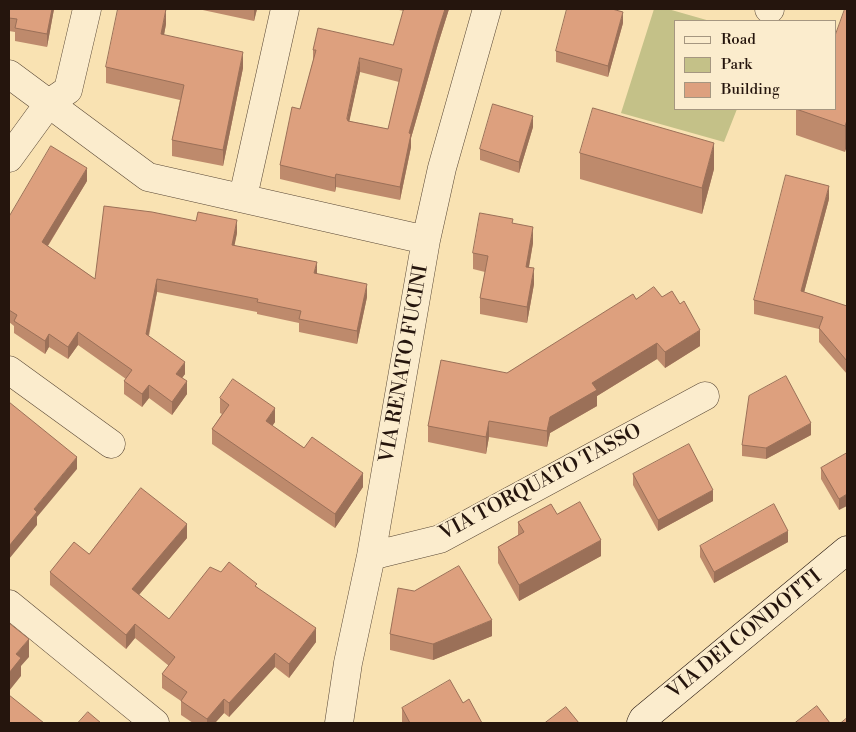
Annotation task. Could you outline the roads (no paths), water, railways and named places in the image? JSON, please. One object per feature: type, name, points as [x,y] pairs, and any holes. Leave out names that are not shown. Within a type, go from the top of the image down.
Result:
[{"type":"street","points":[[9,158],[50,103],[68,90],[87,9]]},
{"type":"street","points":[[243,197],[285,9]]},
{"type":"street","name":"VIA RENATO FUCINI","points":[[339,723],[348,663],[371,556],[426,240],[442,168],[488,9]]},
{"type":"street","points":[[9,74],[148,177],[426,240]]},
{"type":"street","points":[[9,370],[111,444]]},
{"type":"street","name":"VIA TORQUATO TASSO","points":[[371,556],[440,539],[705,396]]},
{"type":"street","name":"VIA DEI CONDOTTI","points":[[640,722],[847,550]]},
{"type":"street","points":[[9,604],[155,723]]}]
